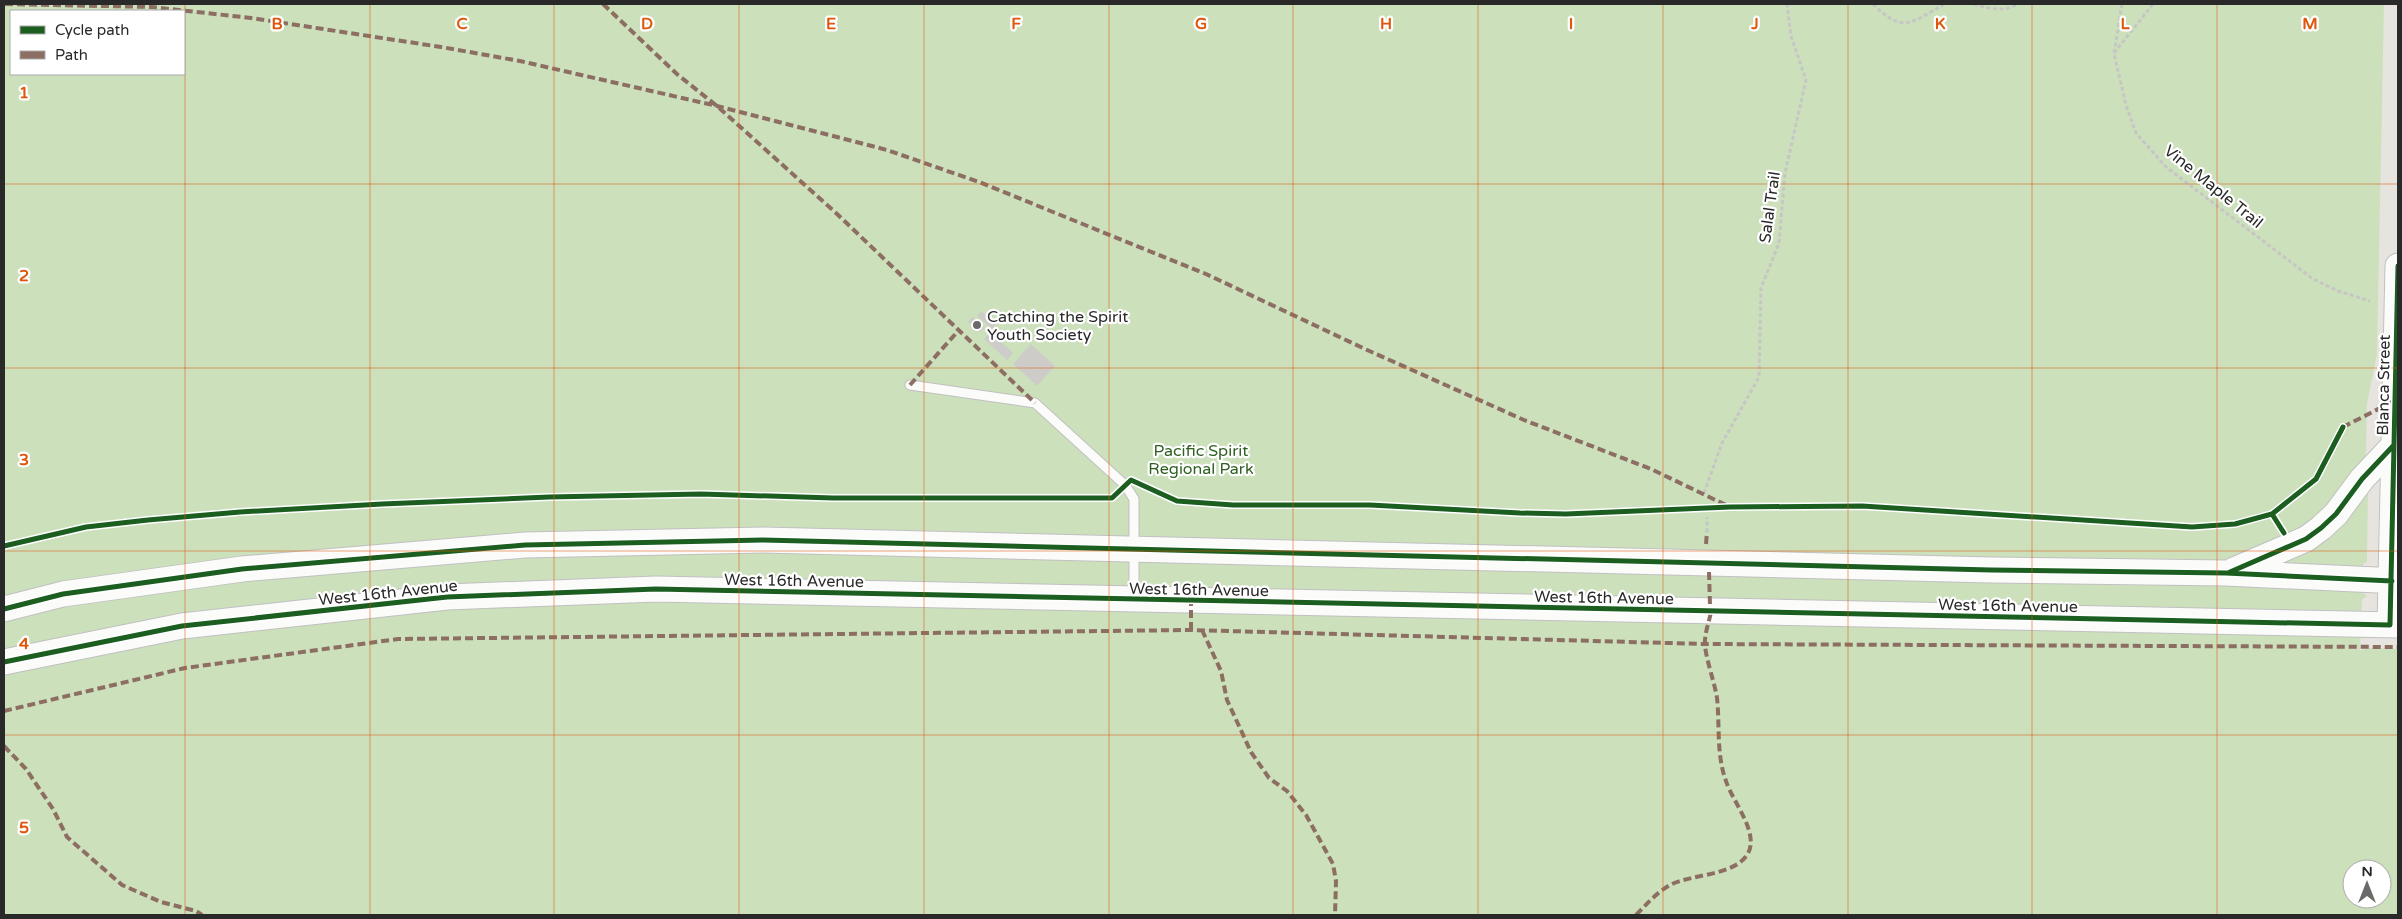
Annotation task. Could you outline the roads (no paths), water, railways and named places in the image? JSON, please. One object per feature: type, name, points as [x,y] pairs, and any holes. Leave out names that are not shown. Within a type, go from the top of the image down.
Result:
[{"type":"main road","name":"Blanca Street","points":[[2394,625],[2398,266]]},
{"type":"main road","points":[[2226,573],[2306,539],[2321,528],[2336,514],[2362,479],[2396,445]]},
{"type":"main road","points":[[4,609],[63,594],[242,569],[526,545],[762,540],[1991,570],[2226,573],[2395,581]]},
{"type":"main road","name":"West 16th Avenue","points":[[4,662],[182,626],[447,597],[656,589],[2394,625]]},
{"type":"lane","points":[[910,385],[1036,403],[1125,485],[1134,499],[1134,600]]},
{"type":"place","name":"Catching the Spirit Youth Society","points":[[977,325]]},
{"type":"park label","name":"Pacific Spirit Regional Park","points":[[1201,459]]}]
